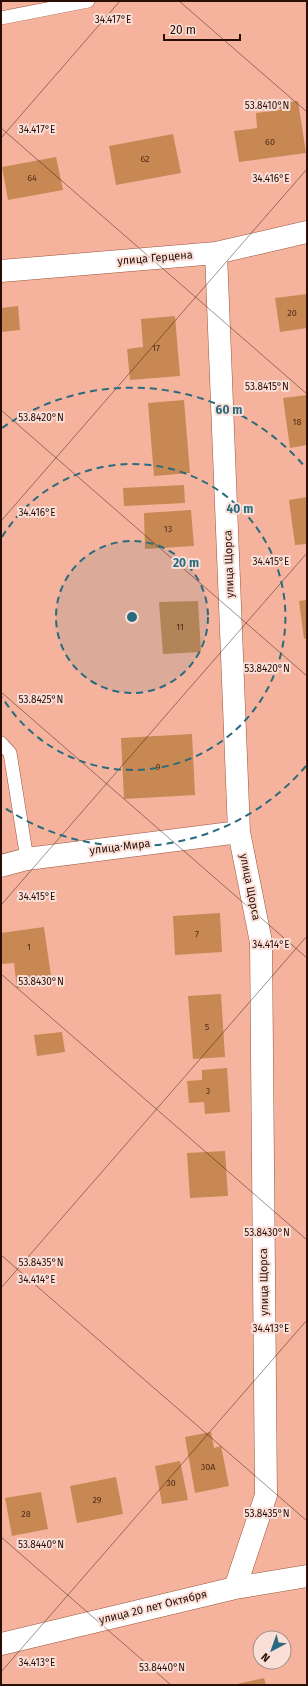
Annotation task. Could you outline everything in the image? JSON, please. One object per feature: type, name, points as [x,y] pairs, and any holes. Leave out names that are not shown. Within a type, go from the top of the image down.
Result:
[{"type":"street","name":"улица Герцена","points":[[1,270],[216,253],[307,232]]},
{"type":"street","name":"улица Щорса","points":[[216,253],[239,832],[261,942],[266,1495],[235,1588]]},
{"type":"street","name":"улица Мира","points":[[1,866],[27,859],[239,832]]},
{"type":"street","name":"улица 20 лет Октября","points":[[1,1644],[235,1588],[307,1576]]},
{"type":"lane","points":[[1,18],[88,1]]},
{"type":"lane","points":[[1,743],[10,753],[27,859]]},
{"type":"building","points":[[298,101],[306,153],[239,162],[234,131],[257,128],[256,113],[280,110],[279,103]]},
{"type":"building","points":[[173,134],[181,173],[116,185],[109,146]]},
{"type":"building","points":[[56,157],[63,190],[8,200],[2,167]]},
{"type":"building","points":[[307,294],[307,328],[280,332],[275,298]]},
{"type":"building","points":[[18,306],[20,330],[1,332],[1,308]]},
{"type":"building","points":[[175,316],[180,376],[130,380],[127,349],[143,347],[141,319]]},
{"type":"building","points":[[307,395],[307,445],[290,448],[283,398]]},
{"type":"building","points":[[184,400],[190,473],[154,476],[148,403]]},
{"type":"building","points":[[184,485],[185,503],[124,506],[123,488]]},
{"type":"building","points":[[307,497],[307,544],[295,545],[289,500]]},
{"type":"building","points":[[191,510],[194,546],[145,549],[144,513]]},
{"type":"building","points":[[307,600],[307,638],[304,639],[299,601]]},
{"type":"building","points":[[198,601],[201,652],[163,654],[159,602]]},
{"type":"building","points":[[192,734],[195,795],[124,799],[121,738]]},
{"type":"building","points":[[220,913],[222,952],[175,955],[173,916]]},
{"type":"building","points":[[44,927],[52,983],[17,988],[14,963],[1,964],[1,933]]},
{"type":"building","points":[[221,994],[225,1057],[193,1059],[188,996]]},
{"type":"building","points":[[62,1032],[65,1052],[37,1056],[34,1035]]},
{"type":"building","points":[[227,1068],[230,1112],[205,1114],[204,1102],[189,1103],[187,1081],[202,1080],[202,1070]]},
{"type":"building","points":[[225,1151],[228,1196],[190,1198],[187,1153]]},
{"type":"building","points":[[211,1432],[214,1448],[221,1446],[229,1486],[195,1493],[185,1437]]},
{"type":"building","points":[[180,1461],[188,1500],[162,1504],[155,1466]]},
{"type":"building","points":[[116,1477],[123,1514],[77,1523],[70,1486]]},
{"type":"building","points":[[41,1492],[48,1529],[12,1536],[5,1498]]},
{"type":"building","points":[[264,1678],[266,1685],[237,1685],[237,1684]]}]
